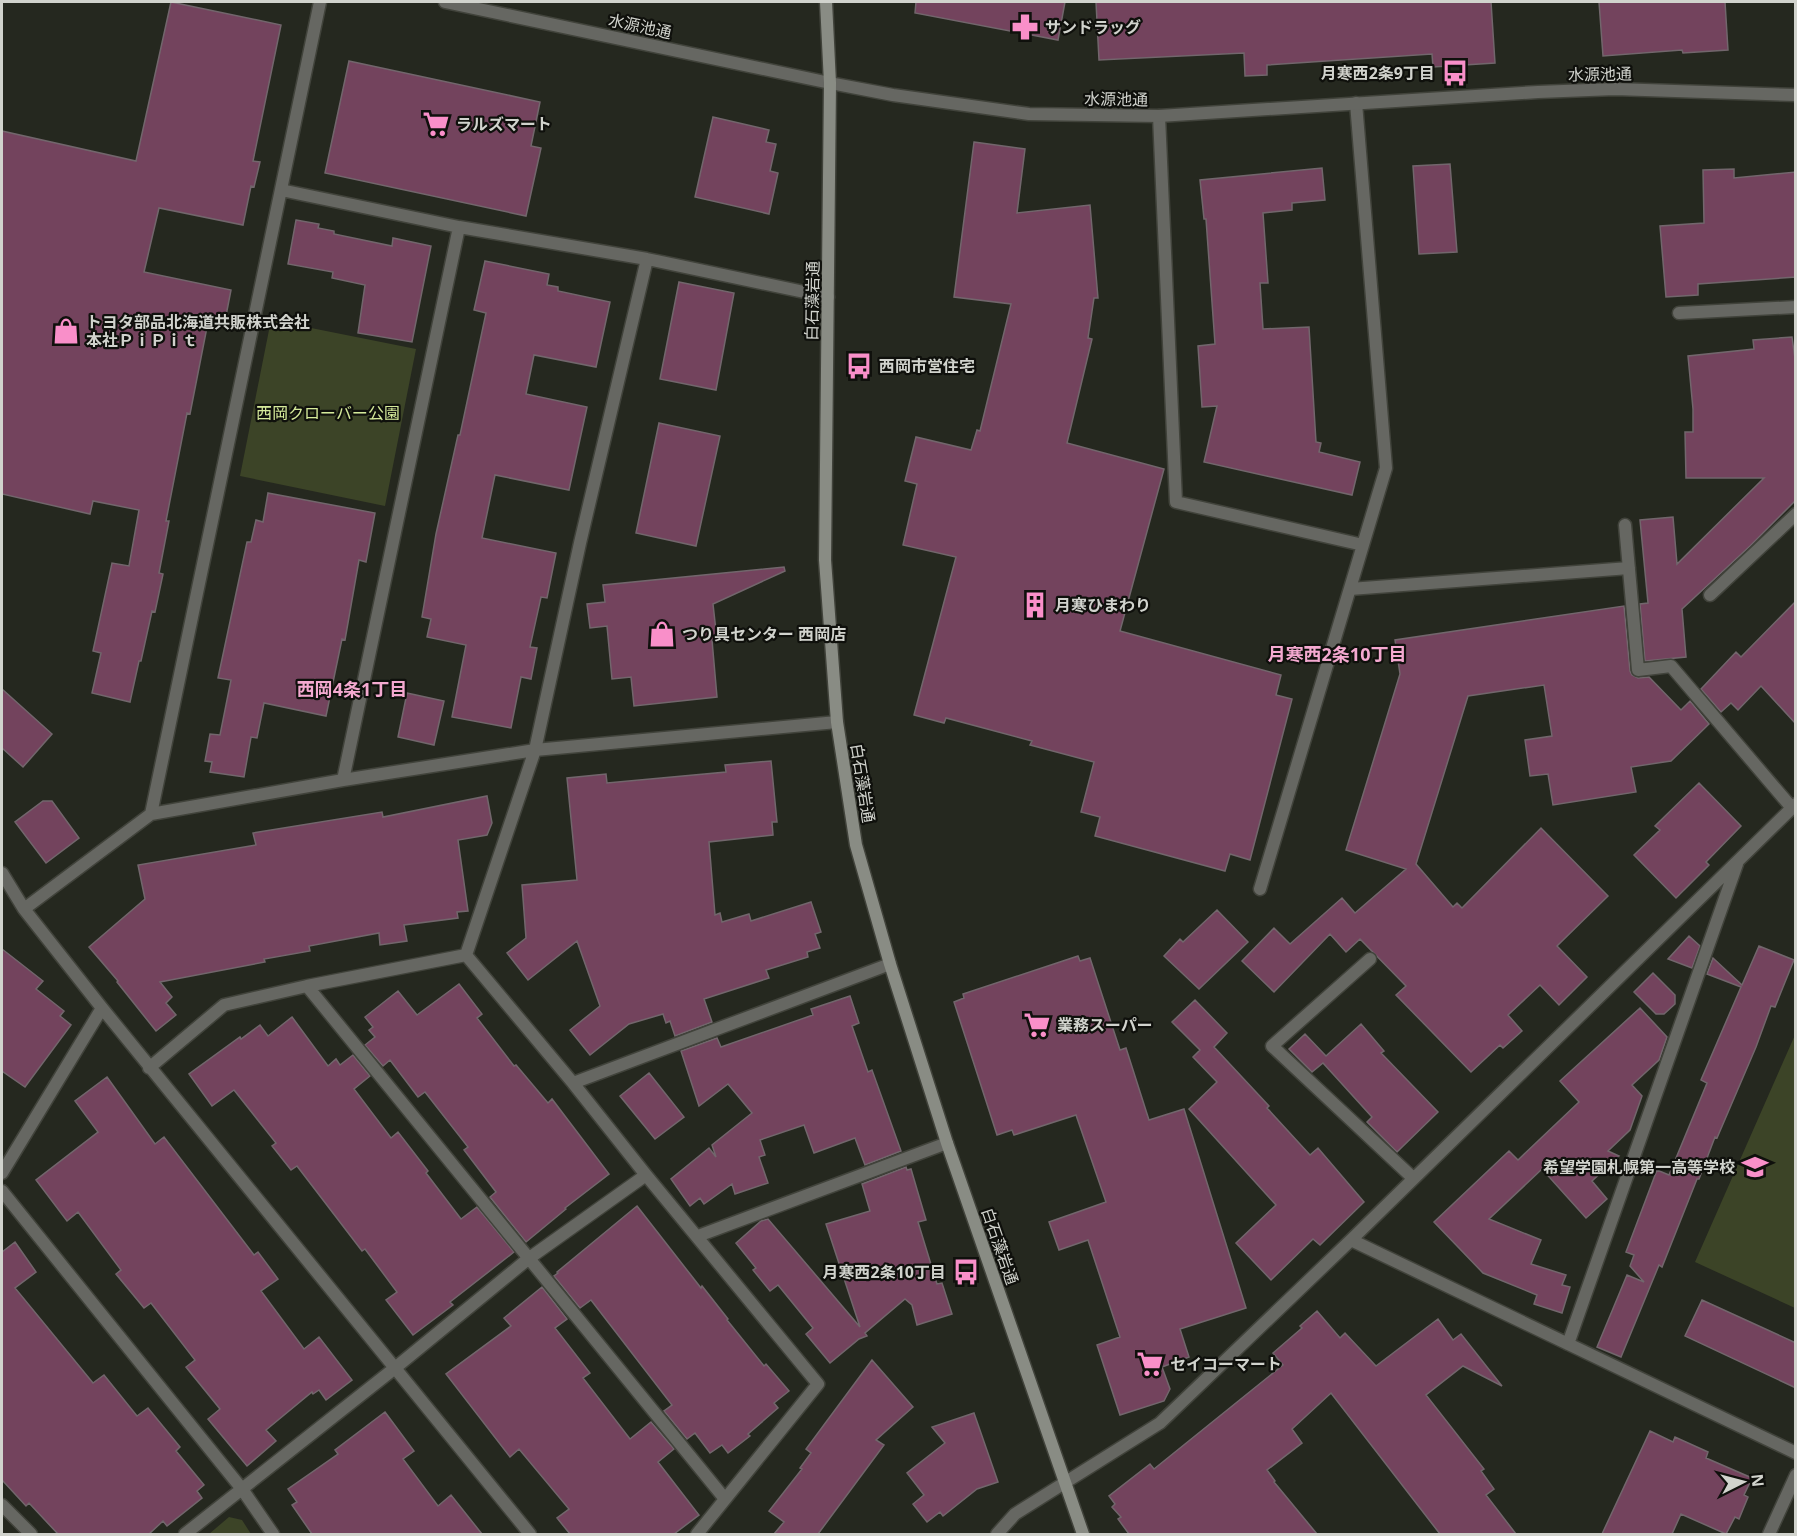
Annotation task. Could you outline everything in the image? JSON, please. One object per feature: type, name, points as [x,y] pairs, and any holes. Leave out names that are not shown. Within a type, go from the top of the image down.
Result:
[{"type":"main road","name":"白石藻岩通","points":[[826,2],[830,83],[825,560],[837,722],[856,845],[890,964],[947,1143],[1083,1534]]},
{"type":"street","points":[[151,814],[320,2]]},
{"type":"street","name":"水源池通","points":[[445,2],[482,5],[830,83],[894,95],[1029,114],[1159,116],[1615,89],[1796,95]]},
{"type":"street","points":[[1260,889],[1386,468],[1356,104]]},
{"type":"street","points":[[1159,116],[1176,502],[1363,545]]},
{"type":"street","points":[[281,190],[459,227],[647,259],[828,297]]},
{"type":"street","points":[[343,780],[459,227]]},
{"type":"street","points":[[466,955],[535,750],[580,543],[647,259]]},
{"type":"street","points":[[1679,313],[1796,307]]},
{"type":"street","points":[[1710,595],[1796,514]]},
{"type":"street","points":[[998,1534],[1015,1514],[1160,1424],[1794,806],[1671,666],[1638,670],[1625,525]]},
{"type":"street","points":[[1350,589],[1629,568]]},
{"type":"street","points":[[24,909],[151,814],[343,780],[535,750],[837,722]]},
{"type":"street","points":[[1568,1344],[1739,860]]},
{"type":"street","points":[[2,873],[24,909],[149,1068],[530,1534]]},
{"type":"street","points":[[149,1068],[224,1005],[307,986],[466,955]]},
{"type":"street","points":[[466,955],[818,1384],[698,1534]]},
{"type":"street","points":[[1370,959],[1272,1046],[1413,1179]]},
{"type":"street","points":[[573,1083],[890,964]]},
{"type":"street","points":[[307,986],[725,1499]]},
{"type":"street","points":[[2,1173],[102,1008]]},
{"type":"street","points":[[698,1236],[947,1143]]},
{"type":"street","points":[[185,1534],[396,1368],[528,1259],[645,1175]]},
{"type":"street","points":[[2,1191],[242,1489],[273,1534]]},
{"type":"street","points":[[1351,1240],[1796,1453]]},
{"type":"street","points":[[1769,1534],[1796,1474]]},
{"type":"street","points":[[2,1504],[31,1534]]},
{"type":"green space","name":"西岡クローバー公園","points":[[271,320],[416,349],[385,506],[240,476]]},
{"type":"green space","points":[[1795,1035],[1795,1308],[1695,1262]]},
{"type":"green space","points":[[229,1517],[242,1520],[251,1534],[209,1534]]},
{"type":"building","points":[[171,2],[281,25],[253,161],[260,162],[254,187],[251,186],[243,225],[159,208],[144,272],[231,290],[224,326],[208,322],[166,521],[169,521],[159,573],[163,574],[130,702],[92,693],[101,653],[93,651],[112,563],[129,566],[139,510],[93,501],[90,514],[2,494],[2,131],[136,161]]},
{"type":"building","name":"サンドラッグ","points":[[916,2],[1065,2],[1058,40],[915,13]]},
{"type":"building","points":[[1096,2],[1491,2],[1495,63],[1433,67],[1432,54],[1267,65],[1267,75],[1245,76],[1244,53],[1099,60]]},
{"type":"building","points":[[1599,2],[1725,2],[1728,50],[1683,53],[1682,50],[1603,56]]},
{"type":"building","name":"ラルズマート","points":[[349,61],[540,102],[531,146],[541,148],[526,216],[325,173]]},
{"type":"building","points":[[713,117],[769,130],[766,142],[776,144],[770,171],[778,173],[769,214],[695,197]]},
{"type":"building","points":[[974,142],[1025,149],[1017,213],[1090,205],[1098,298],[1094,298],[1088,338],[1092,339],[1067,443],[1164,469],[1120,631],[1281,675],[1276,695],[1292,699],[1250,860],[1230,854],[1225,871],[1095,836],[1100,817],[1081,812],[1094,762],[1030,745],[1032,741],[946,718],[944,723],[914,715],[956,557],[903,545],[917,484],[905,481],[916,437],[971,450],[977,430],[980,431],[1011,304],[954,297]]},
{"type":"building","points":[[1450,164],[1457,252],[1419,254],[1413,166]]},
{"type":"building","points":[[1322,168],[1325,200],[1292,203],[1292,210],[1263,213],[1268,283],[1260,283],[1263,329],[1309,327],[1316,442],[1321,443],[1319,452],[1360,462],[1352,495],[1204,462],[1217,406],[1202,407],[1198,346],[1215,344],[1206,219],[1204,219],[1200,180]]},
{"type":"building","points":[[1734,169],[1734,178],[1796,172],[1796,277],[1698,284],[1698,295],[1666,297],[1660,226],[1704,223],[1703,170]]},
{"type":"building","points":[[296,220],[319,224],[318,228],[334,231],[334,234],[392,246],[393,238],[431,246],[412,342],[358,333],[365,285],[332,278],[333,272],[288,264]]},
{"type":"building","points":[[485,261],[549,274],[547,285],[558,287],[558,291],[610,302],[596,367],[534,355],[526,394],[587,407],[569,490],[495,475],[482,538],[556,553],[547,598],[541,597],[530,647],[537,648],[531,679],[521,677],[511,728],[452,717],[466,645],[427,637],[431,619],[422,617],[436,534],[486,313],[474,310]]},
{"type":"building","points":[[679,282],[734,293],[716,390],[660,379]]},
{"type":"building","points":[[1792,337],[1796,366],[1796,500],[1682,609],[1686,657],[1645,661],[1640,604],[1648,603],[1640,520],[1673,517],[1677,564],[1764,478],[1686,478],[1685,432],[1693,432],[1688,356],[1754,349],[1753,340]]},
{"type":"building","points":[[659,423],[720,436],[696,546],[636,533]]},
{"type":"building","points":[[268,493],[375,513],[366,562],[359,560],[345,640],[342,639],[326,716],[264,703],[257,738],[251,737],[244,777],[210,772],[212,762],[205,761],[210,734],[220,735],[231,680],[218,678],[247,542],[251,542],[256,520],[263,522]]},
{"type":"building","name":"つり具センター 西岡店","points":[[784,567],[785,571],[713,604],[717,640],[712,640],[717,697],[634,706],[631,677],[612,679],[607,626],[590,628],[587,604],[605,602],[603,585]]},
{"type":"building","points":[[1796,601],[1796,724],[1761,686],[1738,710],[1731,703],[1721,712],[1701,689],[1736,652],[1741,657]]},
{"type":"building","points":[[1624,606],[1632,675],[1638,678],[1649,677],[1681,710],[1690,701],[1709,724],[1671,761],[1631,767],[1636,792],[1553,805],[1548,774],[1530,776],[1525,740],[1552,736],[1544,685],[1468,696],[1416,864],[1453,907],[1457,903],[1462,908],[1541,828],[1608,896],[1557,946],[1587,977],[1559,1005],[1540,985],[1508,1015],[1522,1031],[1503,1048],[1500,1045],[1471,1072],[1396,995],[1406,986],[1360,939],[1346,952],[1330,934],[1274,992],[1242,961],[1274,928],[1290,944],[1342,898],[1355,913],[1406,869],[1346,850],[1400,674],[1395,640]]},
{"type":"building","points":[[2,689],[52,734],[23,767],[2,748]]},
{"type":"building","points":[[407,693],[444,701],[434,745],[398,737]]},
{"type":"building","points":[[771,761],[777,822],[772,822],[773,835],[709,842],[715,915],[720,913],[722,922],[749,914],[751,921],[811,902],[821,932],[815,934],[820,948],[807,952],[808,957],[766,970],[769,978],[704,999],[712,1022],[675,1036],[670,1021],[666,1023],[663,1014],[629,1024],[590,1055],[570,1030],[600,1006],[577,941],[528,980],[507,953],[526,938],[522,885],[577,880],[567,778],[606,774],[607,783],[726,772],[725,765]]},
{"type":"building","points":[[1699,783],[1741,826],[1706,862],[1709,865],[1676,898],[1634,855],[1660,830],[1655,826]]},
{"type":"building","points":[[487,796],[492,823],[487,835],[458,840],[468,911],[457,912],[458,918],[404,925],[407,941],[380,945],[379,933],[309,946],[310,951],[264,959],[265,962],[160,982],[172,997],[166,1003],[176,1015],[156,1031],[89,947],[145,899],[138,865],[256,845],[253,833],[382,812],[383,817]]},
{"type":"building","points":[[43,801],[52,801],[79,838],[46,863],[15,822]]},
{"type":"building","points":[[1217,910],[1248,942],[1199,989],[1164,956],[1180,939],[1183,942]]},
{"type":"building","points":[[1689,936],[1700,946],[1692,968],[1668,959]]},
{"type":"building","points":[[1759,946],[1794,960],[1775,1007],[1771,1006],[1756,1047],[1717,1138],[1715,1137],[1699,1179],[1697,1179],[1662,1267],[1659,1265],[1621,1357],[1597,1347],[1627,1275],[1644,1282],[1630,1266],[1634,1255],[1626,1252],[1657,1170],[1669,1175],[1707,1083],[1701,1080],[1741,987],[1707,974],[1713,958],[1742,985]]},
{"type":"building","points":[[2,949],[43,981],[36,989],[64,1011],[60,1016],[71,1025],[25,1087],[2,1071]]},
{"type":"building","points":[[1078,956],[1080,961],[1090,958],[1120,1050],[1126,1048],[1149,1120],[1184,1109],[1246,1308],[1180,1329],[1189,1357],[1162,1367],[1170,1389],[1164,1401],[1120,1415],[1097,1345],[1120,1337],[1088,1240],[1059,1250],[1049,1222],[1106,1202],[1076,1115],[1014,1135],[1012,1130],[997,1135],[954,1002],[964,998],[963,994]]},
{"type":"building","points":[[1653,973],[1675,995],[1675,1004],[1664,1014],[1656,1014],[1634,992]]},
{"type":"building","points":[[459,984],[482,1014],[477,1018],[514,1066],[516,1065],[548,1103],[552,1099],[609,1174],[526,1242],[490,1197],[496,1192],[464,1150],[468,1147],[425,1092],[418,1097],[390,1060],[383,1066],[365,1045],[375,1037],[369,1030],[373,1027],[365,1017],[398,991],[417,1015]]},
{"type":"building","points":[[850,996],[859,1023],[852,1026],[868,1072],[872,1070],[901,1151],[865,1165],[855,1138],[814,1153],[804,1125],[760,1140],[765,1155],[759,1157],[768,1183],[735,1194],[732,1184],[704,1204],[700,1198],[690,1206],[671,1179],[709,1148],[716,1157],[712,1145],[752,1113],[728,1084],[699,1106],[681,1051],[717,1038],[721,1047],[813,1015],[811,1009]]},
{"type":"building","points":[[1195,1000],[1227,1033],[1214,1047],[1269,1106],[1267,1108],[1310,1155],[1318,1148],[1364,1202],[1320,1245],[1313,1239],[1271,1280],[1236,1243],[1276,1205],[1189,1109],[1217,1082],[1193,1057],[1200,1050],[1172,1022]]},
{"type":"building","points":[[1640,1008],[1667,1037],[1659,1060],[1632,1085],[1642,1096],[1630,1130],[1608,1151],[1619,1156],[1592,1181],[1607,1199],[1586,1218],[1542,1169],[1489,1219],[1541,1240],[1531,1264],[1566,1275],[1562,1285],[1570,1287],[1562,1313],[1534,1304],[1537,1295],[1483,1273],[1434,1222],[1509,1151],[1518,1160],[1579,1102],[1560,1081]]},
{"type":"building","points":[[292,1017],[328,1066],[336,1059],[340,1065],[353,1055],[370,1076],[354,1089],[391,1138],[398,1132],[461,1219],[477,1207],[514,1252],[450,1302],[453,1305],[413,1335],[386,1300],[397,1292],[365,1249],[362,1251],[297,1166],[291,1170],[272,1146],[276,1143],[234,1090],[212,1106],[189,1074],[260,1025],[268,1036]]},
{"type":"building","points":[[1361,1024],[1384,1051],[1381,1053],[1438,1112],[1397,1152],[1367,1122],[1372,1117],[1323,1063],[1312,1072],[1289,1049],[1305,1034],[1326,1056]]},
{"type":"building","points":[[649,1073],[684,1117],[655,1139],[620,1096]]},
{"type":"building","points":[[107,1077],[155,1144],[164,1137],[254,1255],[258,1252],[278,1279],[261,1291],[304,1349],[319,1337],[352,1380],[326,1400],[319,1390],[313,1394],[312,1392],[266,1430],[276,1441],[247,1466],[208,1419],[220,1409],[186,1367],[195,1360],[151,1303],[144,1308],[116,1274],[121,1270],[78,1212],[67,1221],[36,1180],[98,1132],[75,1101]]},
{"type":"building","points":[[906,1167],[907,1170],[911,1169],[926,1220],[918,1222],[937,1284],[942,1283],[952,1314],[917,1325],[912,1305],[905,1299],[865,1333],[867,1336],[859,1339],[830,1363],[806,1334],[813,1328],[778,1285],[770,1291],[753,1270],[756,1268],[736,1243],[761,1221],[768,1219],[860,1327],[826,1224],[870,1211],[862,1184]]},
{"type":"building","points":[[637,1206],[764,1366],[766,1364],[789,1391],[774,1403],[778,1408],[748,1434],[750,1436],[728,1453],[722,1445],[710,1453],[695,1433],[687,1439],[664,1411],[672,1405],[591,1300],[580,1308],[554,1276]]},
{"type":"building","points":[[15,1242],[36,1272],[15,1288],[93,1383],[104,1375],[137,1416],[148,1408],[180,1447],[176,1451],[204,1485],[197,1491],[202,1498],[167,1526],[163,1521],[149,1534],[58,1534],[29,1503],[26,1506],[2,1480],[2,1252]]},
{"type":"building","points":[[542,1287],[567,1319],[555,1328],[590,1373],[583,1378],[630,1439],[651,1422],[674,1449],[658,1462],[699,1515],[674,1534],[570,1534],[557,1518],[569,1509],[519,1449],[510,1457],[446,1374],[511,1326],[504,1318]]},
{"type":"building","points":[[1702,1300],[1796,1343],[1796,1388],[1685,1336]]},
{"type":"building","points":[[1317,1311],[1340,1338],[1345,1333],[1376,1366],[1438,1319],[1453,1340],[1461,1334],[1502,1386],[1463,1366],[1426,1395],[1484,1469],[1481,1471],[1494,1489],[1486,1495],[1516,1534],[1440,1534],[1331,1393],[1292,1429],[1302,1443],[1267,1470],[1274,1482],[1317,1534],[1129,1534],[1118,1519],[1121,1517],[1112,1507],[1115,1504],[1109,1496],[1150,1464],[1154,1469],[1283,1365],[1273,1353],[1302,1328],[1300,1326]]},
{"type":"building","points":[[872,1360],[913,1407],[876,1440],[884,1445],[818,1534],[774,1534],[784,1522],[769,1511],[802,1469],[800,1468],[811,1453],[806,1449]]},
{"type":"building","points":[[385,1412],[414,1451],[403,1459],[438,1506],[451,1495],[482,1534],[312,1534],[292,1505],[297,1502],[288,1489],[338,1454],[335,1450]]},
{"type":"building","points":[[974,1413],[998,1482],[977,1489],[943,1516],[940,1512],[927,1522],[913,1504],[924,1495],[907,1473],[945,1443],[932,1427]]},
{"type":"building","points":[[1650,1431],[1673,1442],[1675,1437],[1708,1452],[1706,1458],[1752,1478],[1744,1495],[1748,1497],[1739,1519],[1735,1517],[1726,1534],[1681,1514],[1672,1534],[1602,1534]]},
{"type":"place","name":"サンドラッグ","points":[[1025,27]]},
{"type":"place","name":"月寒西2条9丁目","points":[[1455,73]]},
{"type":"place","name":"ラルズマート","points":[[436,124]]},
{"type":"place","name":"トヨタ部品北海道共販株式会社 本社ＰｉＰｉｔ","points":[[66,331]]},
{"type":"place","name":"西岡市営住宅","points":[[859,366]]},
{"type":"place","name":"月寒ひまわり","points":[[1035,605]]},
{"type":"place","name":"つり具センター 西岡店","points":[[662,634]]},
{"type":"place","name":"業務スーパー","points":[[1037,1025]]},
{"type":"place","name":"希望学園札幌第一高等学校","points":[[1755,1167]]},
{"type":"place","name":"月寒西2条10丁目","points":[[966,1272]]},
{"type":"place","name":"セイコーマート","points":[[1150,1364]]},
{"type":"district","name":"月寒西2条10丁目","points":[[1337,654]]},
{"type":"district","name":"西岡4条1丁目","points":[[352,689]]}]
